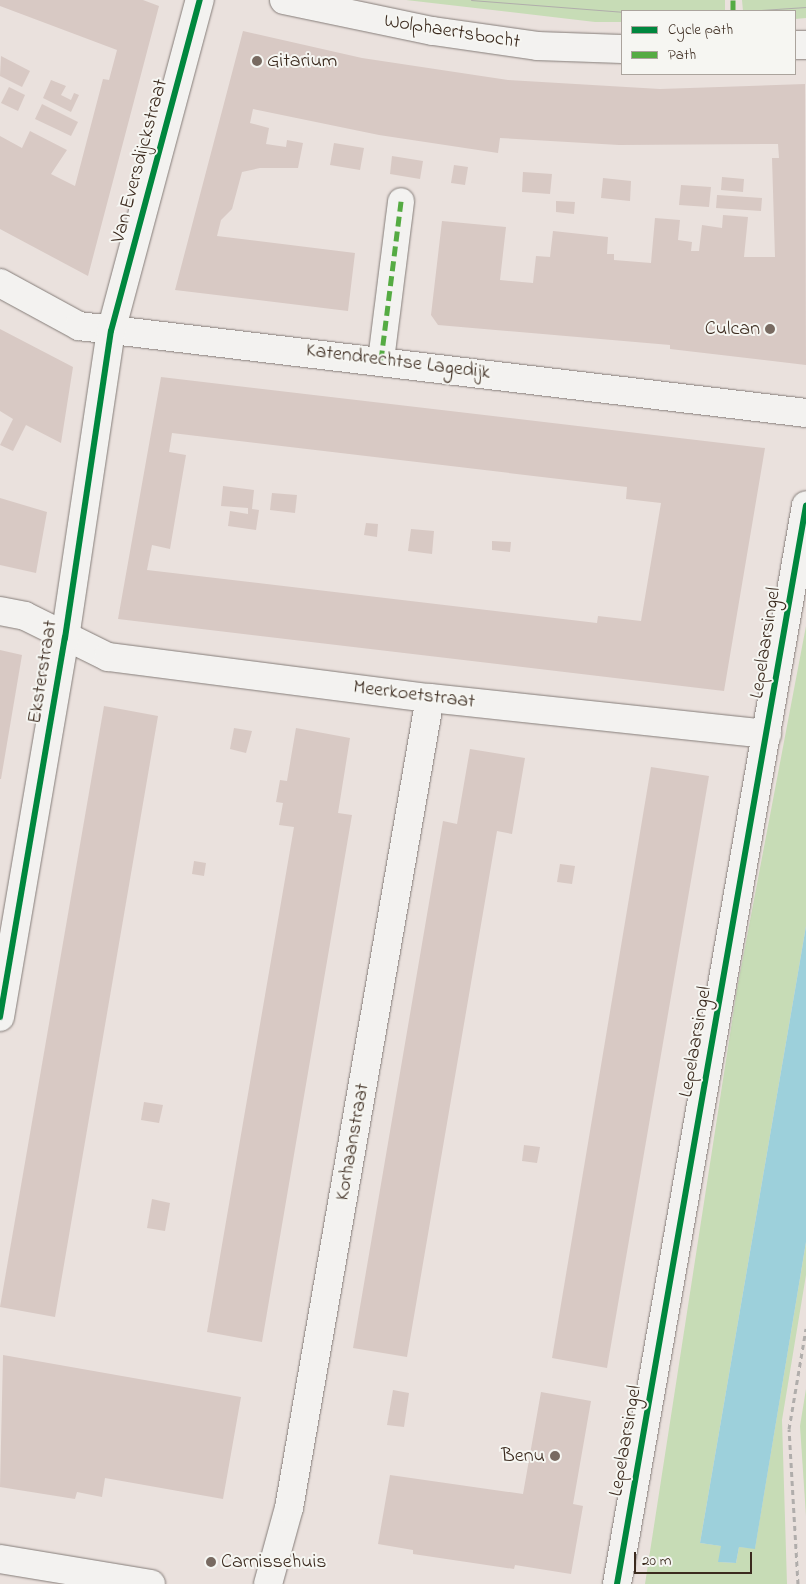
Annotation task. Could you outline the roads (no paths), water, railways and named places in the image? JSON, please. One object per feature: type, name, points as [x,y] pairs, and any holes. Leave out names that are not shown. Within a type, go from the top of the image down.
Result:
[{"type":"street","name":"Van Eversdijckstraat","points":[[111,330],[200,0]]},
{"type":"street","name":"Wolphaertsbocht","points":[[284,0],[433,31],[536,46],[621,49]]},
{"type":"street","points":[[381,360],[401,201]]},
{"type":"street","name":"Katendrechtse Lagedijk","points":[[0,283],[79,326],[381,360],[806,413]]},
{"type":"street","name":"Eksterstraat","points":[[0,1017],[8,925],[65,638],[111,330]]},
{"type":"street","name":"Lepelaarsingel","points":[[617,1584],[806,505]]},
{"type":"street","name":"Meerkoetstraat","points":[[0,611],[24,616],[65,638],[108,657],[430,698],[767,734]]},
{"type":"street","name":"Korhaanstraat","points":[[268,1584],[289,1508],[430,698]]},
{"type":"street","points":[[0,1559],[151,1584]]},
{"type":"water","points":[[806,926],[806,1242],[755,1549],[739,1547],[736,1563],[718,1562],[721,1546],[700,1543]]},
{"type":"tram line","points":[[471,0],[621,12]]},
{"type":"tram line","points":[[761,10],[806,7]]},
{"type":"place","name":"Gitarium","points":[[257,61]]},
{"type":"place","name":"Culcan","points":[[770,329]]},
{"type":"place","name":"Benu","points":[[555,1456]]},
{"type":"place","name":"Carnissehuis","points":[[211,1562]]}]
